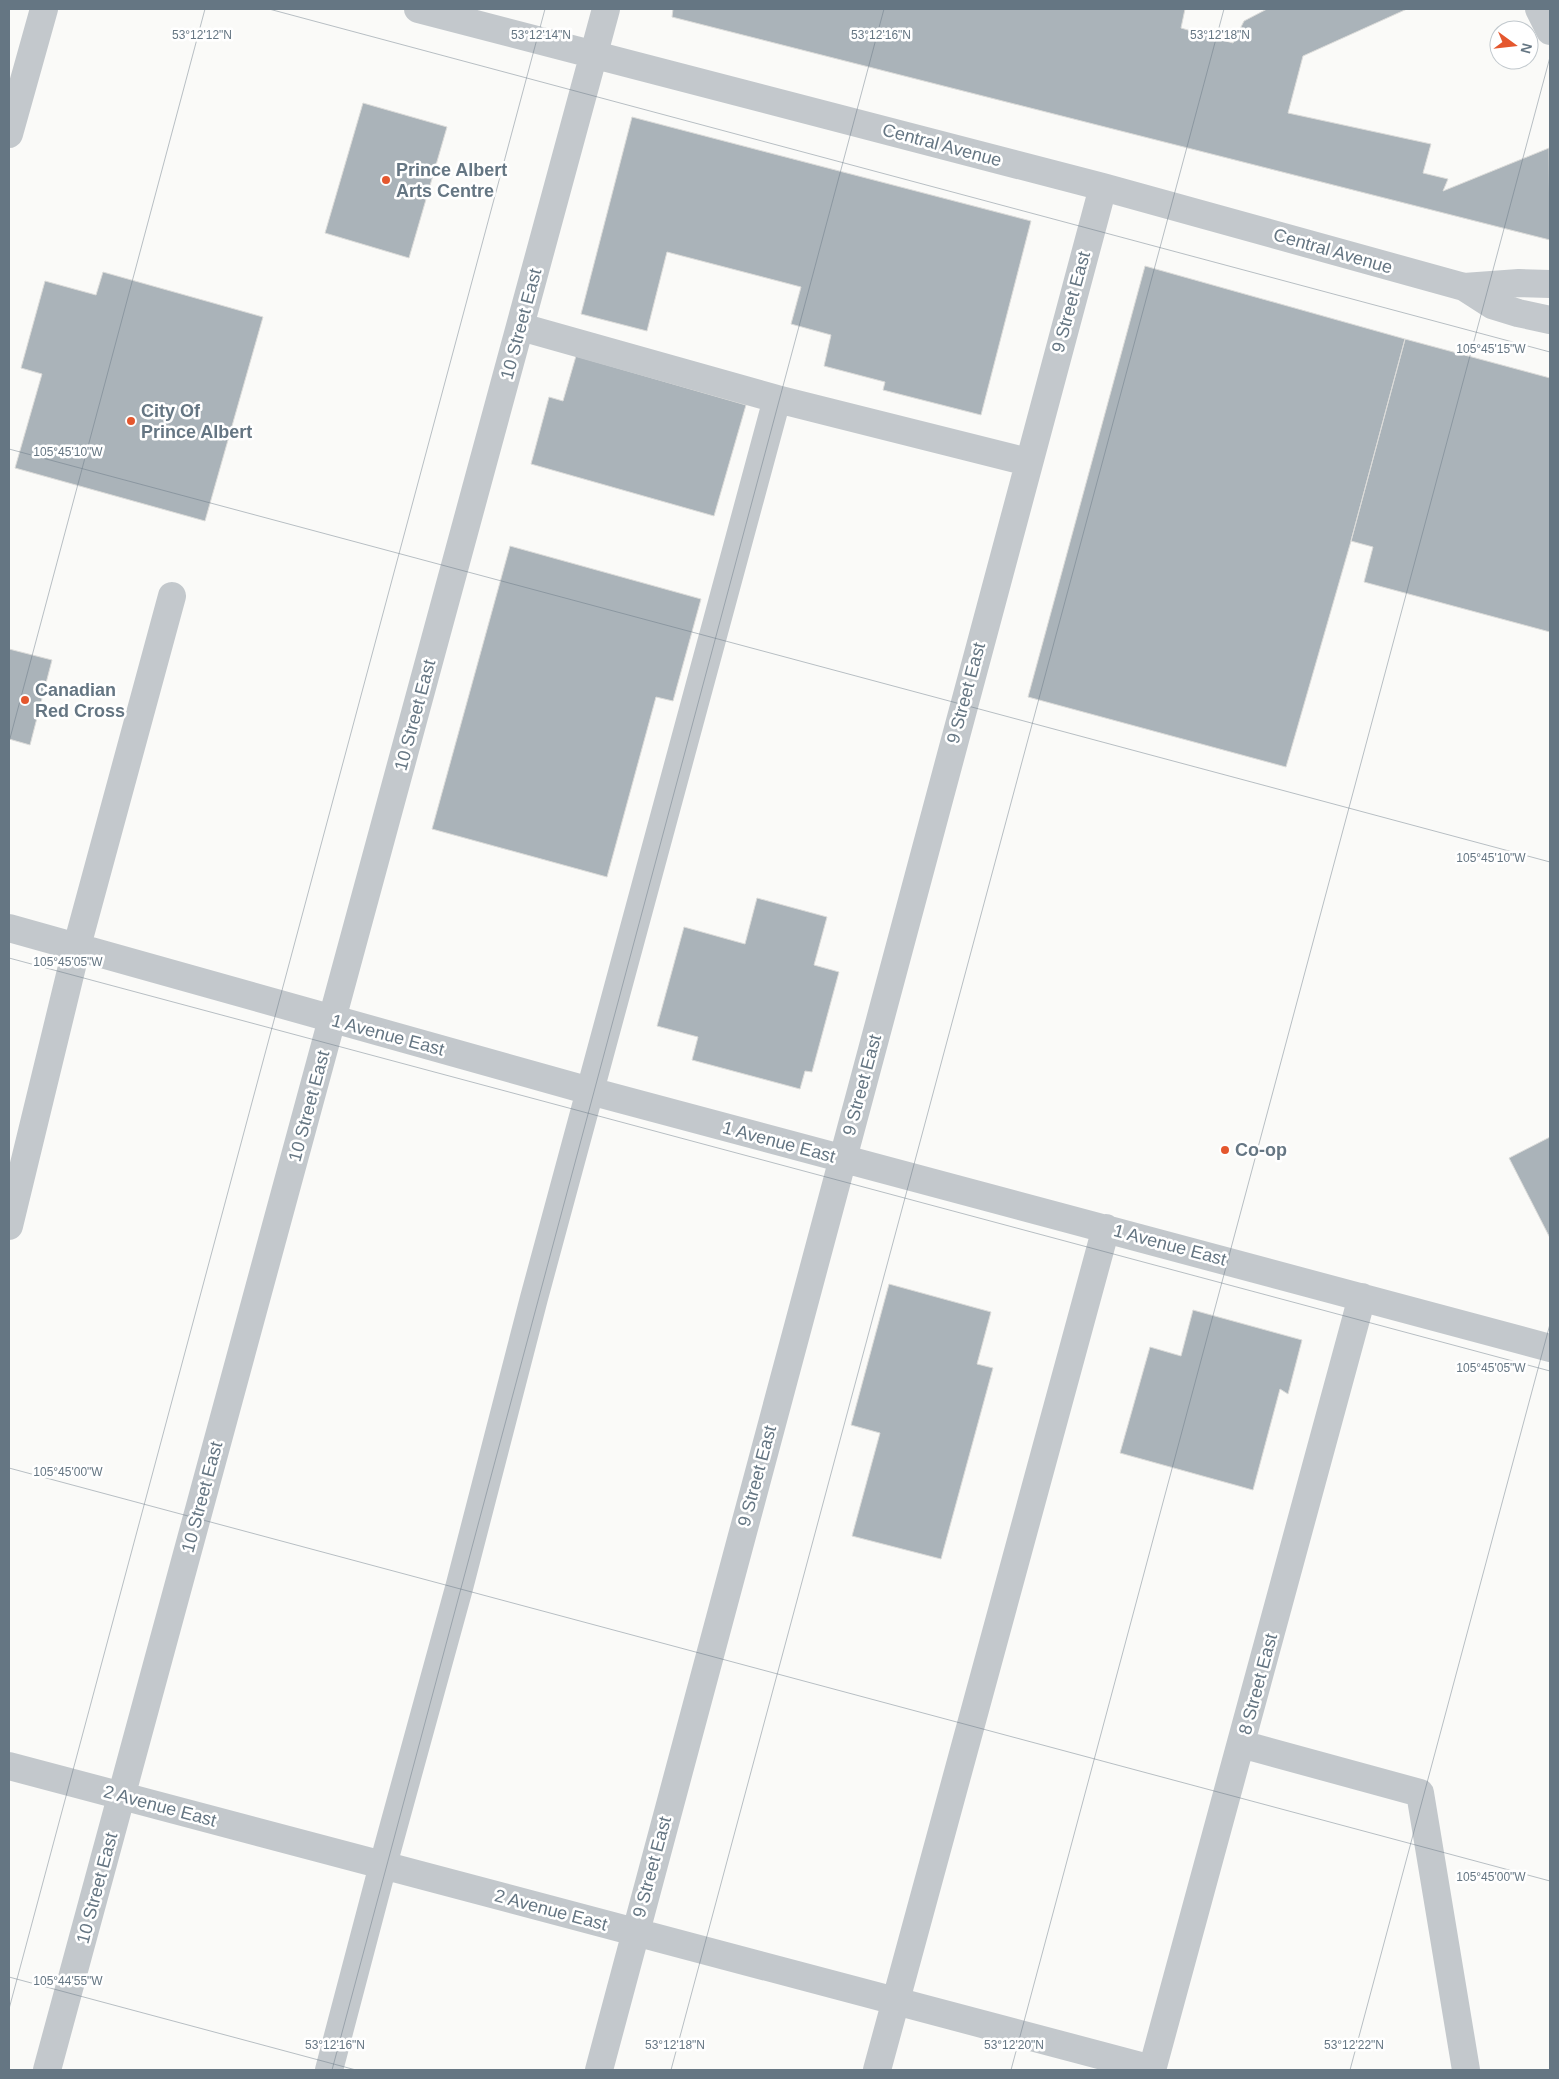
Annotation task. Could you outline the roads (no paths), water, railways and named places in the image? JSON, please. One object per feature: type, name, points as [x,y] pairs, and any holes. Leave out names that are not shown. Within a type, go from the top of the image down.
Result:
[{"type":"street","points":[[9,134],[44,9]]},
{"type":"street","name":"Central Avenue","points":[[418,9],[1103,186],[1464,287],[1492,305],[1518,314],[1550,320]]},
{"type":"street","name":"10 Street East","points":[[47,2070],[606,9]]},
{"type":"street","points":[[1539,9],[1550,31]]},
{"type":"street","name":"9 Street East","points":[[599,2070],[634,1932],[1103,186]]},
{"type":"street","name":"Central Avenue","points":[[1464,287],[1519,283],[1550,284]]},
{"type":"street","points":[[520,327],[777,399],[1028,462]]},
{"type":"street","points":[[329,2070],[383,1865],[460,1588],[534,1298],[777,399]]},
{"type":"street","points":[[9,1226],[77,946],[172,596]]},
{"type":"street","name":"1 Avenue East","points":[[9,928],[590,1091],[1550,1348]]},
{"type":"street","points":[[878,2070],[1106,1228]]},
{"type":"street","name":"8 Street East","points":[[1152,2069],[1362,1297]]},
{"type":"street","points":[[1241,1744],[1420,1793],[1466,2070]]},
{"type":"street","name":"2 Avenue East","points":[[9,1766],[1152,2069]]},
{"type":"place","name":"Prince Albert Arts Centre","points":[[386,180]]},
{"type":"place","name":"City Of Prince Albert","points":[[131,421]]},
{"type":"place","name":"Canadian Red Cross","points":[[25,700]]},
{"type":"place","name":"Co-op","points":[[1225,1150]]}]
